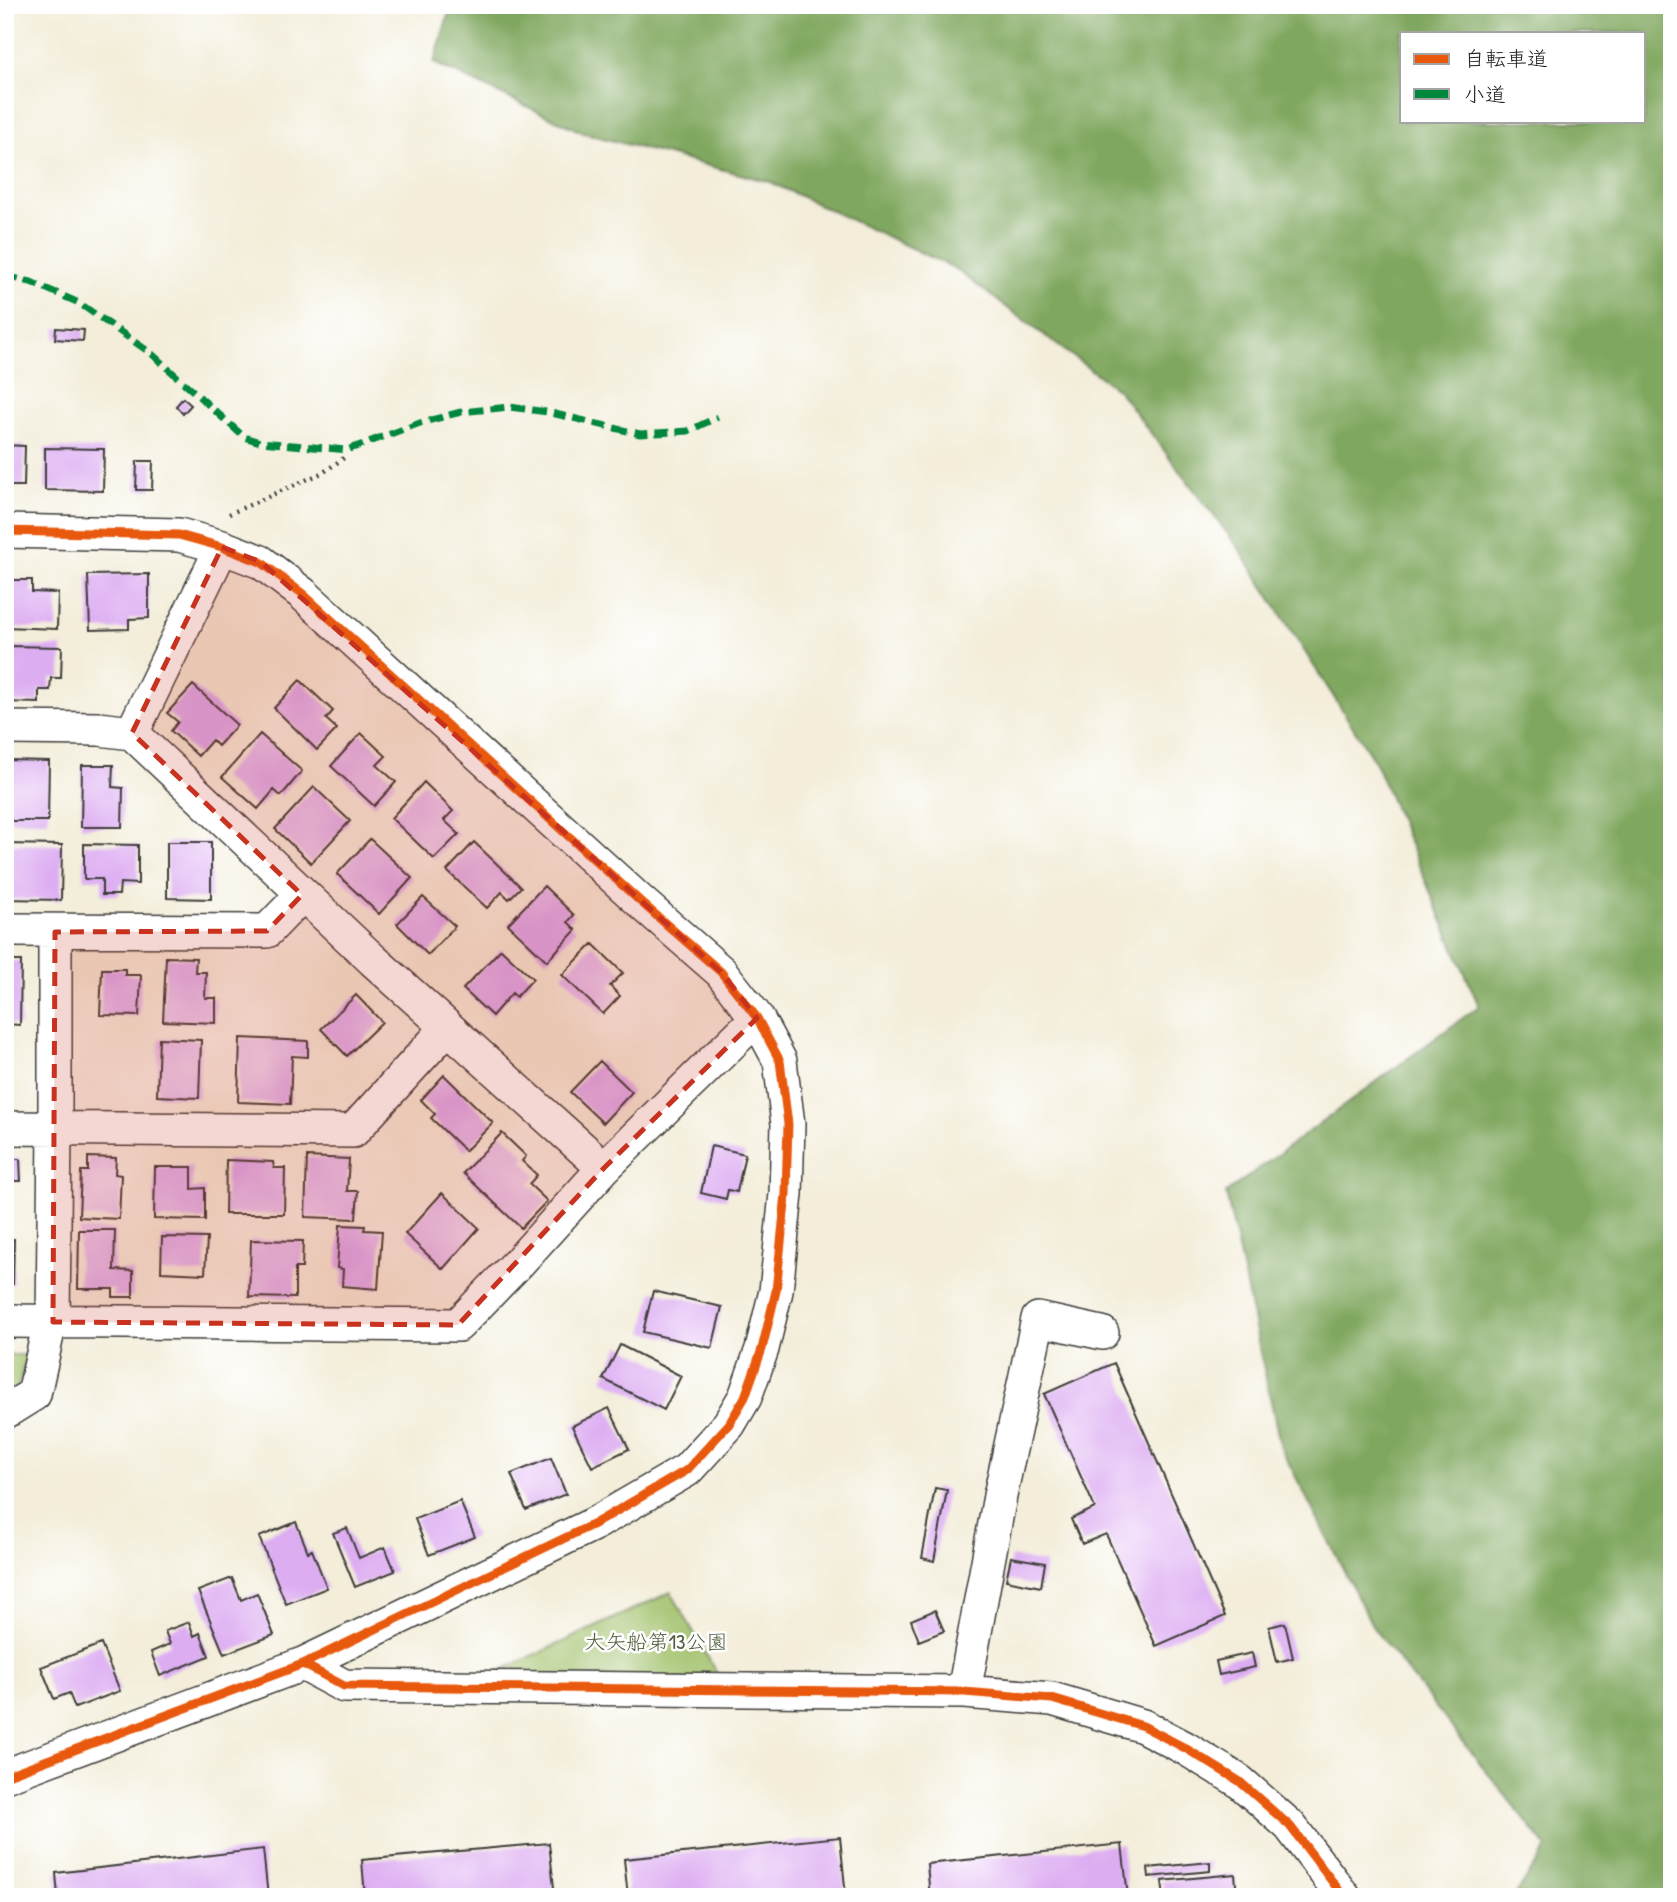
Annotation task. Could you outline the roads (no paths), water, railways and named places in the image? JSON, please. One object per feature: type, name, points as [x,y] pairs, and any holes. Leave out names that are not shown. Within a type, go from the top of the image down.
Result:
[{"type":"street","points":[[5,531],[179,535],[222,532],[303,594],[721,972],[757,1018],[780,1061],[788,1124],[786,1194],[776,1291],[762,1349],[746,1397],[729,1424],[687,1469],[607,1517],[303,1664],[5,1776]]},
{"type":"street","points":[[132,733],[222,532]]},
{"type":"street","points":[[5,728],[99,729],[132,733],[302,895],[604,1168]]},
{"type":"street","points":[[5,930],[267,931],[302,895]]},
{"type":"street","points":[[5,1412],[34,1394],[51,1322],[55,932]]},
{"type":"street","points":[[5,1321],[458,1325],[604,1168],[757,1018]]},
{"type":"street","points":[[5,1128],[353,1131],[447,1028]]},
{"type":"street","points":[[964,1692],[1000,1496],[1038,1319],[1102,1333]]},
{"type":"street","points":[[303,1664],[344,1686],[964,1692],[1052,1699],[1143,1726],[1239,1781],[1290,1826],[1344,1897]]},
{"type":"park label","name":"大矢船第13公園","points":[[656,1641]]}]
